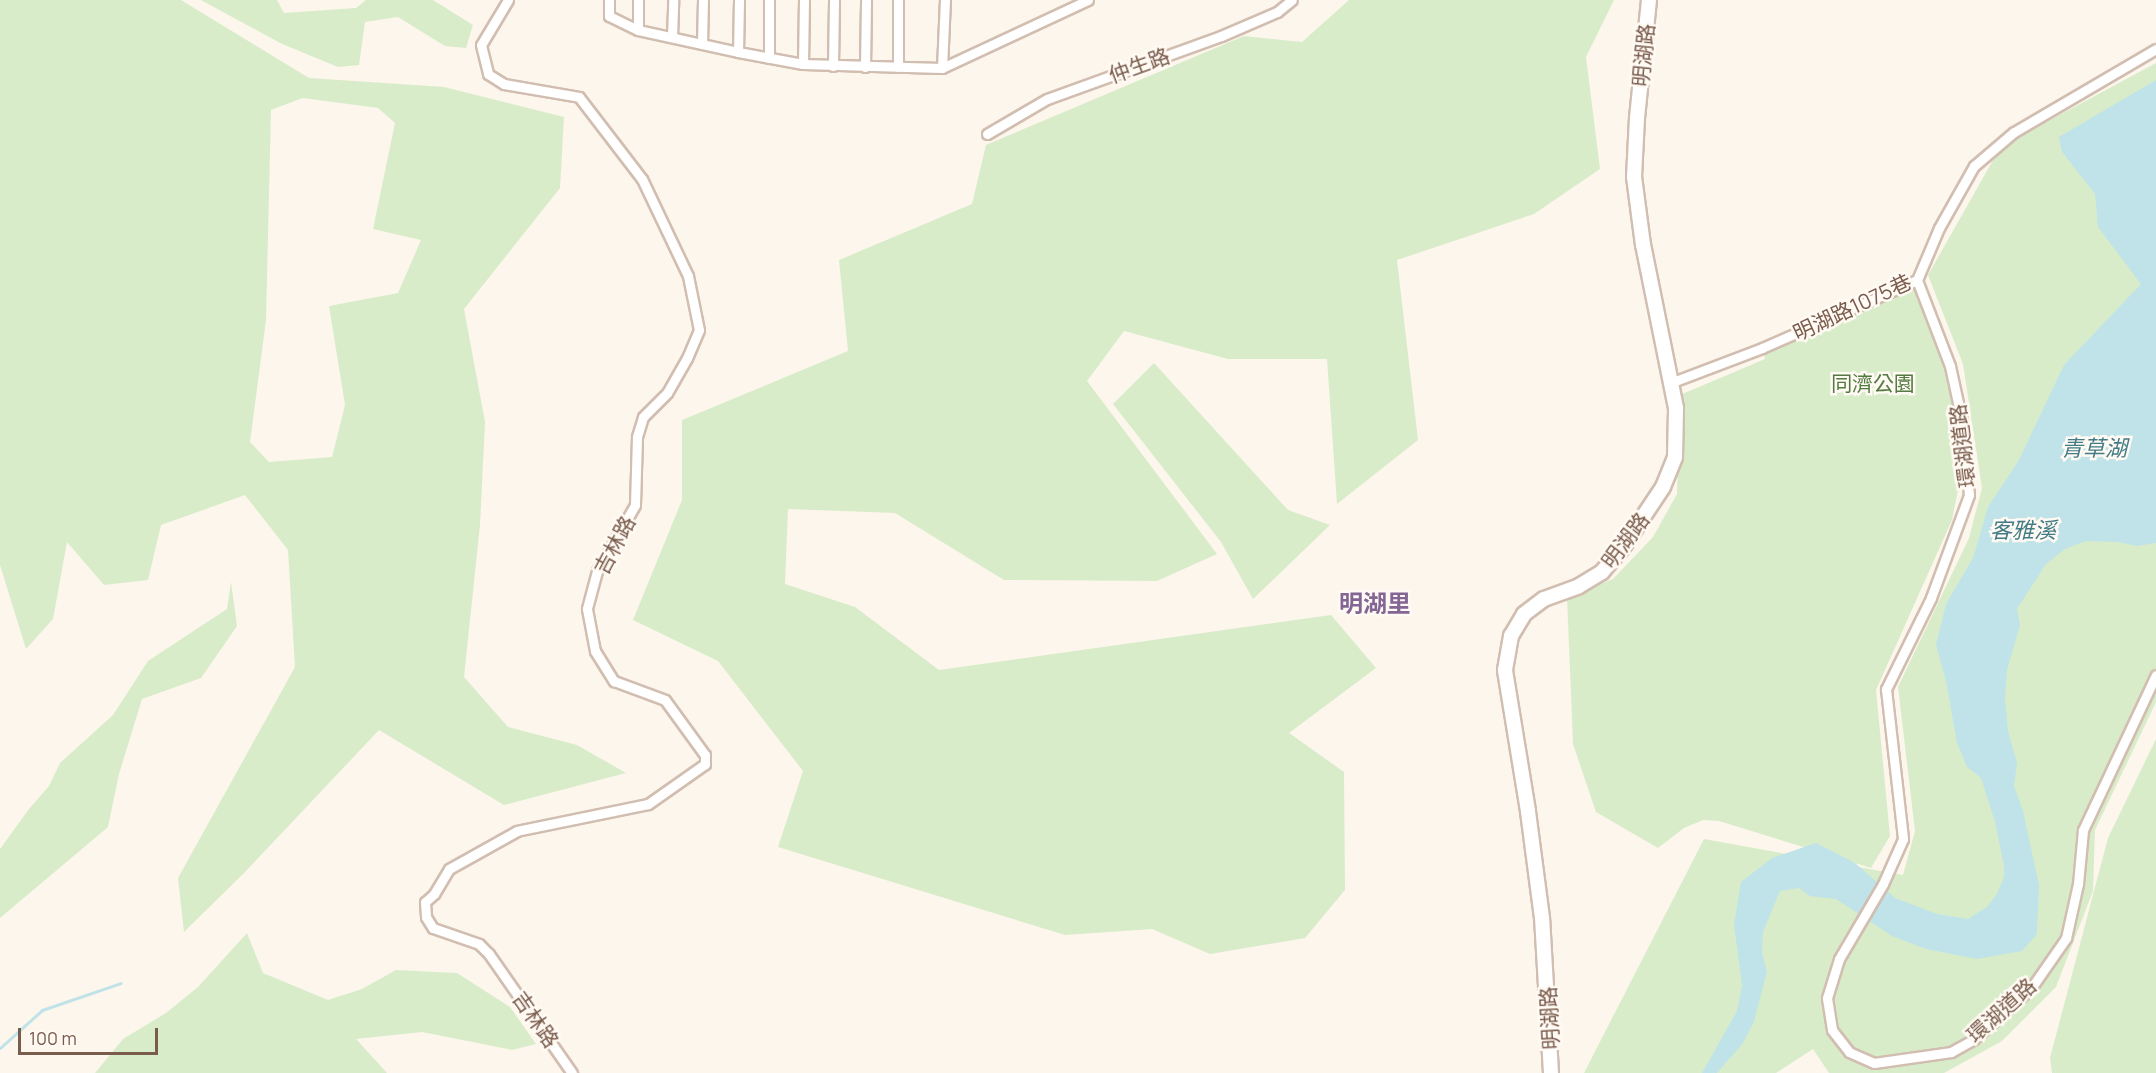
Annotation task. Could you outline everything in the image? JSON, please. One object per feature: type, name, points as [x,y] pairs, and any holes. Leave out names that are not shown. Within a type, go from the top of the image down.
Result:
[{"type":"street","name":"吉林路","points":[[508,0],[481,45],[488,74],[504,84],[579,98],[642,179],[687,276],[699,330],[687,358],[667,393],[643,417],[637,437],[635,505],[597,571],[587,609],[595,651],[614,681],[665,700],[705,755],[705,764],[648,804],[517,831],[449,869],[435,894],[425,902],[426,917],[432,927],[479,944],[489,954],[572,1073]]},
{"type":"street","points":[[609,0],[609,16],[638,30],[738,52],[803,64],[942,68],[1088,0]]},
{"type":"street","points":[[638,0],[638,30]]},
{"type":"street","points":[[672,38],[673,0]]},
{"type":"street","points":[[702,44],[703,0]]},
{"type":"street","points":[[738,52],[739,0]]},
{"type":"street","points":[[769,0],[769,58]]},
{"type":"street","points":[[803,64],[804,0]]},
{"type":"street","points":[[833,66],[834,0]]},
{"type":"street","points":[[866,0],[866,67]]},
{"type":"street","points":[[898,0],[898,67]]},
{"type":"street","points":[[942,68],[945,0]]},
{"type":"street","name":"仲生路","points":[[987,134],[1047,99],[1221,36],[1277,12],[1292,0]]},
{"type":"street","name":"明湖路","points":[[1551,1073],[1541,908],[1505,670],[1511,636],[1524,614],[1544,599],[1579,586],[1602,572],[1623,548],[1663,487],[1675,457],[1676,408],[1643,245],[1634,177],[1637,118],[1649,0]]},
{"type":"street","name":"明湖路1075巷","points":[[1670,382],[1762,348],[1917,280],[1939,228],[1974,166],[2014,132],[2156,49]]},
{"type":"street","name":"環湖道路","points":[[1917,280],[1950,366],[1962,421],[1970,495],[1931,598],[1886,689],[1903,839],[1883,884],[1839,959],[1827,998],[1832,1030],[1849,1052],[1874,1063],[1915,1059],[1951,1052],[1974,1039],[2032,987],[2066,938],[2078,884],[2083,830],[2156,675]]},
{"type":"green space","points":[[0,0],[181,0],[309,78],[444,87],[564,117],[560,188],[464,309],[485,422],[480,525],[464,677],[508,727],[577,745],[626,773],[504,805],[379,730],[245,872],[184,932],[178,878],[295,667],[288,550],[245,495],[161,525],[148,580],[104,585],[67,542],[53,619],[26,649],[0,565]],"holes":[[[303,98],[378,108],[395,123],[373,229],[421,240],[398,293],[329,306],[345,405],[332,457],[269,462],[250,442],[266,320],[271,110]]]},
{"type":"green space","points":[[201,0],[277,0],[284,13],[356,8],[366,0],[433,0],[473,25],[466,48],[445,46],[398,17],[365,22],[359,65],[338,67],[280,43]]},
{"type":"green space","points":[[1349,0],[1614,0],[1586,57],[1600,169],[1534,214],[1397,260],[1418,440],[1337,504],[1327,359],[1228,359],[1124,331],[1087,381],[1217,554],[1157,581],[1004,580],[895,513],[788,509],[785,584],[855,607],[939,670],[1331,615],[1376,668],[1289,733],[1344,772],[1345,890],[1305,938],[1210,954],[1152,929],[1065,935],[778,847],[803,771],[718,661],[633,620],[682,500],[682,420],[848,351],[839,260],[972,204],[986,145],[1244,36],[1302,42]]},
{"type":"green space","points":[[2156,63],[2156,702],[2095,830],[2093,891],[2056,987],[2002,1041],[1944,1073],[1829,1073],[1813,1049],[1776,1073],[1584,1073],[1704,839],[1903,875],[1915,831],[1898,687],[1969,538],[1982,488],[1963,364],[1928,275],[1992,162],[2009,142]]},
{"type":"green space","name":"同濟公園","points":[[1917,280],[1950,366],[1962,421],[1959,434],[1950,438],[1958,490],[1952,520],[1876,690],[1890,836],[1871,868],[1719,821],[1703,820],[1684,828],[1658,848],[1596,812],[1573,744],[1567,597],[1613,579],[1653,537],[1677,494],[1680,395],[1765,359],[1762,348]]},
{"type":"green space","points":[[1154,363],[1288,510],[1330,525],[1253,599],[1221,542],[1113,404]]},
{"type":"green space","points":[[231,582],[237,626],[201,678],[142,699],[119,774],[108,827],[0,918],[0,849],[49,786],[60,763],[113,715],[148,661],[227,609]]},
{"type":"green space","points":[[2156,739],[2156,1073],[2052,1073],[2050,1058],[2108,838]]},
{"type":"green space","points":[[247,933],[263,973],[328,1000],[362,989],[396,970],[457,973],[510,1007],[536,1044],[512,1050],[422,1032],[356,1039],[387,1073],[95,1073],[123,1039],[166,1013],[198,987]]},
{"type":"water","points":[[2156,80],[2156,543],[2137,546],[2118,542],[2086,541],[2065,549],[2046,564],[2017,609],[2020,625],[2007,670],[2005,699],[2008,731],[2017,763],[2014,786],[2023,811],[2039,885],[2037,934],[2022,951],[1977,959],[1926,949],[1892,936],[1836,899],[1810,896],[1799,888],[1780,891],[1763,932],[1762,952],[1767,972],[1754,1021],[1743,1043],[1717,1073],[1702,1073],[1737,1011],[1742,985],[1734,925],[1741,882],[1772,858],[1816,843],[1855,863],[1895,898],[1937,914],[1968,919],[1987,907],[1997,894],[2004,877],[2004,866],[1995,822],[1981,778],[1967,767],[1957,743],[1946,681],[1936,645],[1946,604],[1973,558],[1988,507],[2019,460],[2064,365],[2141,284],[2098,227],[2095,194],[2062,152],[2059,137]]},
{"type":"waterway","points":[[0,1048],[42,1010],[121,983]]},
{"type":"district","name":"明湖里","points":[[1375,603]]},
{"type":"water label","name":"青草湖","points":[[2094,449]]},
{"type":"water label","name":"客雅溪","points":[[2023,531]]}]
